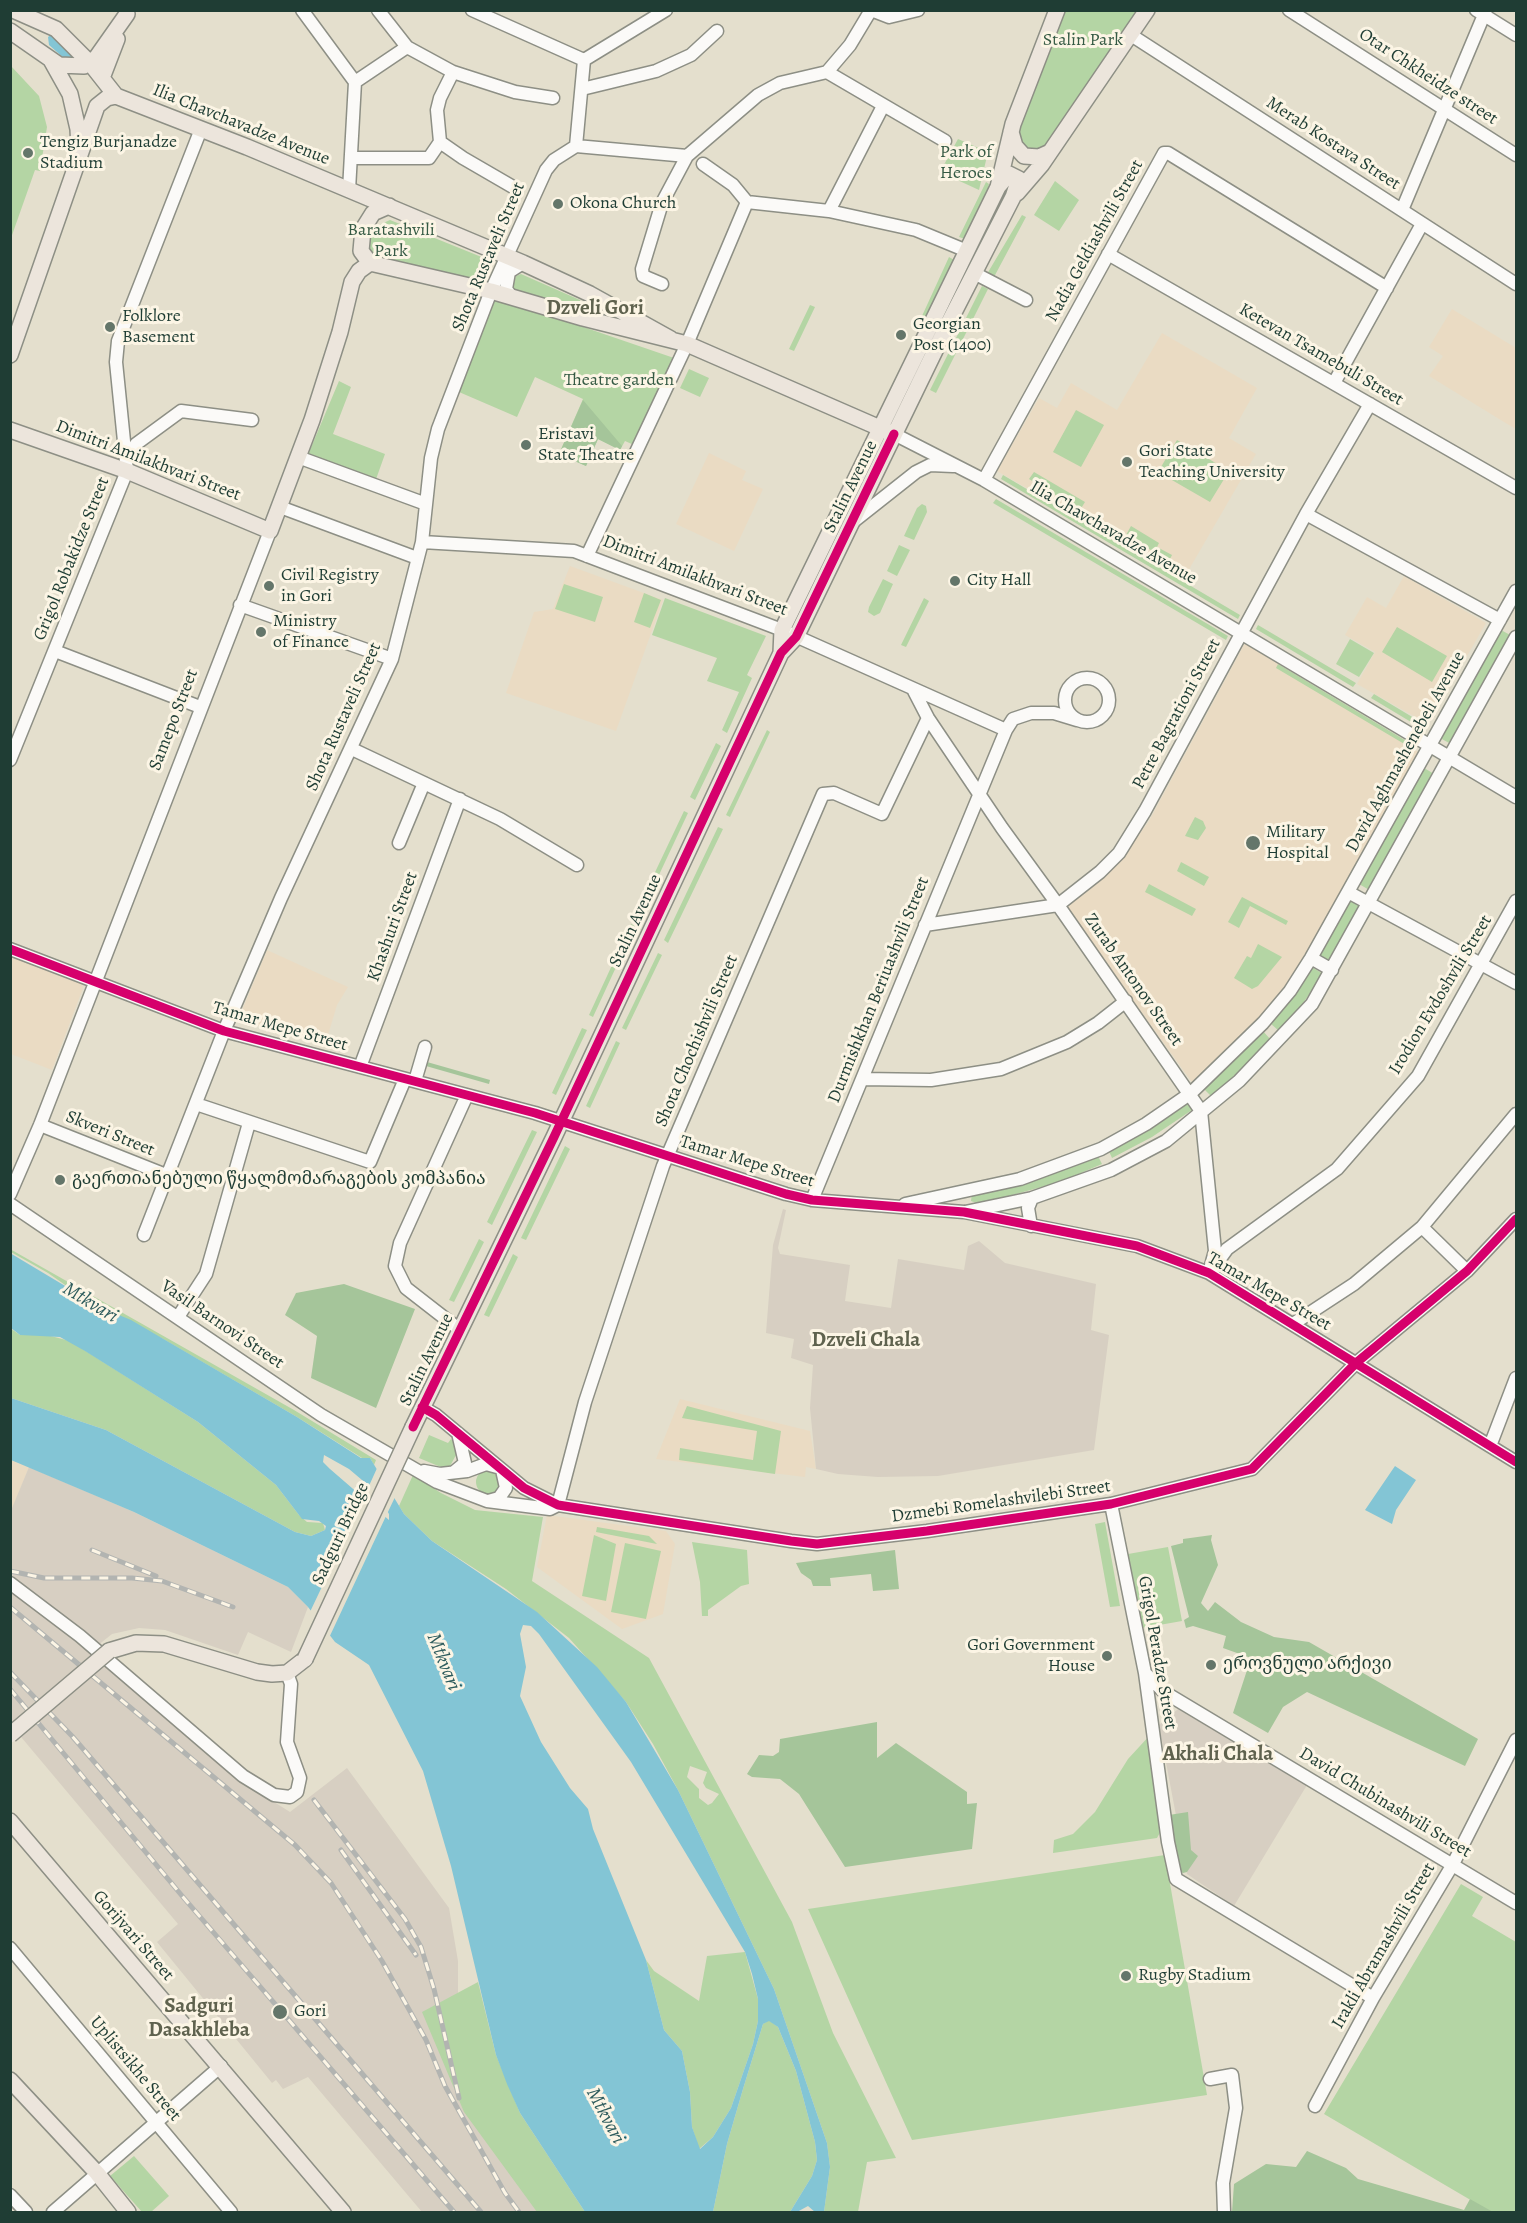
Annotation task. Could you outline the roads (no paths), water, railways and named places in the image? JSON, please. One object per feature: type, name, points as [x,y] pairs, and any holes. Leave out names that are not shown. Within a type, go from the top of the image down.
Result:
[{"type":"main road","name":"Stalin Avenue","points":[[413,1426],[560,1122],[781,653],[796,637],[853,522],[888,431],[967,251],[998,187],[1011,132],[1057,10]]},
{"type":"main road","name":"Stalin Avenue","points":[[781,653],[782,630],[1013,197],[1050,152],[1147,10]]},
{"type":"main road","points":[[10,355],[97,106],[107,98],[116,96],[90,63],[75,46],[49,26],[15,11],[17,34],[59,65],[71,66],[84,66],[90,63],[127,12]]},
{"type":"main road","points":[[102,78],[127,12]]},
{"type":"main road","points":[[36,47],[36,33],[41,28],[49,26]]},
{"type":"main road","points":[[71,66],[76,59],[75,46]]},
{"type":"main road","points":[[51,60],[65,82],[75,110],[79,144],[78,163]]},
{"type":"main road","name":"Ilia Chavchavadze Avenue","points":[[116,96],[524,263],[590,294],[671,339]]},
{"type":"main road","points":[[1011,132],[1015,146],[1024,156],[1039,157],[1050,152]]},
{"type":"main road","points":[[998,187],[1009,174],[1017,176],[1020,182],[1013,197]]},
{"type":"main road","points":[[370,263],[361,251],[363,229],[373,213],[389,206]]},
{"type":"main road","name":"Ilia Chavchavadze Avenue","points":[[370,263],[511,296],[583,318],[687,344],[888,431]]},
{"type":"main road","name":"Samepo Street","points":[[270,531],[298,457],[340,332],[352,282],[359,271],[370,263]]},
{"type":"main road","name":"Dimitri Amilakhvari Street","points":[[10,430],[127,466],[270,531]]},
{"type":"main road","name":"Sadguri Bridge","points":[[287,1673],[305,1659],[413,1426]]},
{"type":"main road","points":[[10,1735],[109,1651],[136,1643],[164,1644],[257,1672],[287,1673]]},
{"type":"main road","name":"Gorijvari Street","points":[[10,1821],[343,2212]]},
{"type":"main road","points":[[10,2080],[97,2173],[128,2212]]},
{"type":"street","points":[[302,10],[356,82],[349,190]]},
{"type":"street","points":[[378,10],[407,47],[453,72],[515,92],[554,98]]},
{"type":"street","points":[[666,10],[646,14],[585,60],[576,146],[687,156]]},
{"type":"street","points":[[662,284],[643,276],[642,269],[662,203],[687,156],[758,95],[780,83],[827,72],[850,45],[871,10],[889,17],[918,10]]},
{"type":"street","name":"Otar Chkheidze street","points":[[1289,10],[1516,155]]},
{"type":"street","points":[[473,11],[585,60]]},
{"type":"street","points":[[1402,210],[1446,109],[1482,12],[1516,35]]},
{"type":"street","points":[[582,88],[656,71],[691,55],[717,31]]},
{"type":"street","name":"Merab Kostava Street","points":[[1131,35],[1516,284]]},
{"type":"street","points":[[356,82],[407,47]]},
{"type":"street","points":[[351,158],[429,158],[440,142],[439,104],[453,72]]},
{"type":"street","points":[[827,72],[945,141]]},
{"type":"street","points":[[829,211],[883,106]]},
{"type":"street","name":"Grigol Robakidze Street","points":[[10,760],[127,466],[116,362],[118,341],[201,129]]},
{"type":"street","points":[[440,142],[513,187]]},
{"type":"street","name":"Shota Rustaveli Street","points":[[144,1235],[224,1031],[281,898],[392,659],[422,542],[431,458],[438,429],[491,291],[546,170],[554,160],[576,146]]},
{"type":"street","name":"Nadia Geldiashvili Street","points":[[984,480],[1164,153],[1168,153],[1387,288]]},
{"type":"street","points":[[703,164],[734,185],[747,202],[829,211],[916,230],[967,251]]},
{"type":"street","points":[[587,556],[687,344],[747,202]]},
{"type":"street","points":[[1334,383],[1422,224]]},
{"type":"street","name":"Ketevan Tsamebuli Street","points":[[1108,254],[1516,488]]},
{"type":"street","points":[[511,296],[506,289],[509,272],[524,263]]},
{"type":"street","points":[[974,273],[1026,300]]},
{"type":"street","name":"Petre Bagrationi Street","points":[[926,925],[1058,905],[1100,873],[1119,853],[1145,812],[1306,514],[1370,404]]},
{"type":"street","points":[[127,466],[136,444],[181,411],[252,420]]},
{"type":"street","name":"Ilia Chavchavadze Avenue","points":[[888,431],[984,480],[1516,797]]},
{"type":"street","points":[[298,457],[426,503]]},
{"type":"street","points":[[853,522],[916,472],[930,465],[957,466]]},
{"type":"street","points":[[280,507],[417,558]]},
{"type":"street","points":[[1306,514],[1500,620]]},
{"type":"street","name":"Samepo Street","points":[[10,1194],[40,1125],[270,531]]},
{"type":"street","name":"Dimitri Amilakhvari Street","points":[[422,542],[549,547],[587,556],[782,630],[914,691],[1006,730]]},
{"type":"street","name":"David Aghmashenebeli Avenue","points":[[889,1207],[1020,1179],[1101,1149],[1146,1124],[1191,1093],[1263,1023],[1290,991],[1311,958],[1516,591]]},
{"type":"street","points":[[240,605],[392,659]]},
{"type":"street","points":[[964,1192],[960,1197],[960,1206],[964,1212],[1032,1198],[1111,1170],[1166,1140],[1239,1081],[1312,1004],[1516,637]]},
{"type":"street","points":[[55,651],[200,707]]},
{"type":"street","points":[[980,793],[1006,730],[1018,717],[1031,713],[1054,713],[1077,720],[1092,722],[1104,714],[1109,701],[1105,687],[1094,679],[1079,680],[1068,689],[1065,703],[1067,710],[1077,720]]},
{"type":"street","name":"Zurab Antonov Street","points":[[914,691],[928,718],[1002,828],[1191,1093],[1201,1112],[1215,1251],[1209,1273]]},
{"type":"street","points":[[1054,713],[1065,703]]},
{"type":"street","name":"Shota Chochishvili Street","points":[[558,1505],[592,1379],[668,1156],[823,794],[834,793],[882,814],[928,718]]},
{"type":"street","points":[[352,749],[500,819],[577,865]]},
{"type":"street","points":[[399,843],[424,783]]},
{"type":"street","name":"Durmishkhan Beriuashvili Street","points":[[812,1200],[980,793]]},
{"type":"street","name":"Khashuri Street","points":[[360,1066],[460,799]]},
{"type":"street","points":[[1348,892],[1516,983]]},
{"type":"street","name":"Irodion Evdoshvili Street","points":[[1209,1273],[1227,1249],[1337,1169],[1418,1077],[1483,965],[1516,901]]},
{"type":"street","name":"Tamar Mepe Street","points":[[10,950],[224,1031],[467,1095],[812,1200],[964,1212],[1137,1246],[1209,1273],[1516,1462]]},
{"type":"street","points":[[1311,958],[1332,970]]},
{"type":"street","points":[[862,1079],[931,1080],[1001,1069],[1067,1042],[1126,1001]]},
{"type":"street","points":[[1263,1023],[1279,1039]]},
{"type":"street","points":[[196,1104],[370,1162],[425,1047]]},
{"type":"street","points":[[460,1330],[406,1288],[395,1266],[400,1243],[467,1095]]},
{"type":"street","points":[[1293,1324],[1354,1284],[1422,1227],[1516,1114]]},
{"type":"street","points":[[178,1317],[206,1274],[249,1123]]},
{"type":"street","name":"Skveri Street","points":[[40,1125],[166,1175]]},
{"type":"street","points":[[1101,1149],[1111,1170]]},
{"type":"street","points":[[1031,1226],[1028,1208],[1032,1198]]},
{"type":"street","name":"Vasil Barnovi Street","points":[[10,1204],[321,1415],[437,1482],[484,1500],[550,1509],[558,1505]]},
{"type":"street","name":"Dzmebi Romelashvilebi Street","points":[[422,1407],[436,1415],[524,1488],[558,1505],[661,1523],[813,1544],[927,1531],[1112,1504],[1248,1472],[1356,1362],[1467,1271],[1516,1219]]},
{"type":"street","points":[[1422,1227],[1467,1271]]},
{"type":"street","points":[[1490,1446],[1516,1378]]},
{"type":"street","points":[[457,1432],[469,1471],[472,1491],[484,1500],[499,1498],[506,1488],[500,1468],[486,1464],[469,1471]]},
{"type":"street","name":"Vasil Barnovi Street","points":[[417,1469],[448,1474],[460,1469],[469,1471]]},
{"type":"street","name":"Grigol Peradze Street","points":[[1112,1504],[1145,1673],[1168,1842],[1176,1879],[1373,1998]]},
{"type":"street","points":[[10,1583],[80,1636],[243,1776],[274,1795],[291,1797],[297,1792],[300,1778],[287,1742],[291,1684],[287,1673]]},
{"type":"street","name":"David Chubinashvili Street","points":[[1145,1673],[1164,1692],[1516,1903]]},
{"type":"street","points":[[1149,1707],[1157,1694],[1164,1692]]},
{"type":"street","name":"Irakli Abramashvili Street","points":[[1315,2106],[1373,1998],[1453,1864],[1516,1740]]},
{"type":"street","name":"Uplistsikhe Street","points":[[10,1948],[231,2212]]},
{"type":"street","points":[[53,2212],[221,2066]]},
{"type":"street","points":[[1210,2079],[1232,2075],[1236,2108],[1223,2183],[1224,2212]]},
{"type":"street","points":[[10,2195],[26,2212]]},
{"type":"water","points":[[52,34],[75,57],[73,59],[66,60],[49,45],[48,37]]},
{"type":"water","name":"Mtkvari","points":[[10,1253],[102,1308],[131,1320],[297,1417],[361,1458],[370,1458],[404,1514],[432,1541],[537,1612],[597,1667],[626,1702],[678,1790],[774,1989],[827,2143],[830,2167],[824,2212],[815,2212],[808,2206],[797,2212],[790,2212],[812,2176],[817,2160],[815,2142],[796,2071],[778,2027],[769,2021],[763,2024],[743,2089],[727,2144],[713,2212],[585,2212],[520,2113],[507,2084],[496,2055],[451,1866],[423,1771],[369,1665],[335,1642],[308,1607],[288,1587],[134,1512],[11,1460],[11,1398],[106,1430],[295,1532],[311,1536],[325,1530],[326,1526],[319,1521],[302,1519],[276,1485],[198,1422],[60,1337],[20,1335],[11,1328]],"holes":[[[324,1455],[349,1469],[375,1491],[389,1514],[389,1520],[330,1469],[323,1462]],[[523,1625],[531,1626],[539,1634],[631,1762],[745,1952],[758,1999],[758,2021],[753,2044],[731,2108],[713,2137],[700,2149],[692,2127],[690,2092],[682,2051],[664,2030],[646,1960],[593,1829],[588,1809],[570,1788],[541,1742],[520,1696],[526,1667],[520,1634]]]},
{"type":"water","points":[[1395,1466],[1416,1480],[1396,1510],[1392,1524],[1365,1510]]},
{"type":"railway","points":[[92,1550],[156,1576]]},
{"type":"railway","points":[[10,1571],[44,1578],[132,1578],[162,1581],[233,1607]]},
{"type":"railway","points":[[10,1607],[295,1845],[331,1883],[382,1961],[426,2040],[445,2086],[505,2193],[519,2212]]},
{"type":"railway","points":[[10,1672],[72,1736],[481,2212]]},
{"type":"railway","points":[[10,1689],[183,1897],[454,2212]]},
{"type":"railway","points":[[314,1800],[405,1919],[421,1947],[434,1989],[459,2098]]},
{"type":"railway","points":[[341,1850],[416,1955]]},
{"type":"place","name":"Tengiz Burjanadze Stadium","points":[[28,153]]},
{"type":"place","name":"Okona Church","points":[[558,204]]},
{"type":"place","name":"Folklore Basement","points":[[110,327]]},
{"type":"place","name":"Georgian Post (1400)","points":[[901,335]]},
{"type":"place","name":"Eristavi State Theatre","points":[[526,445]]},
{"type":"place","name":"Gori State Teaching University","points":[[1127,462]]},
{"type":"place","name":"City Hall","points":[[955,581]]},
{"type":"place","name":"Civil Registry in Gori","points":[[269,586]]},
{"type":"place","name":"Ministry of Finance","points":[[261,632]]},
{"type":"place","name":"Military Hospital","points":[[1253,843]]},
{"type":"place","name":"გაერთიანებული წყალმომარაგების კომპანია","points":[[60,1180]]},
{"type":"place","name":"Gori Government House","points":[[1107,1656]]},
{"type":"place","name":"ეროვნული არქივი","points":[[1211,1665]]},
{"type":"place","name":"Rugby Stadium","points":[[1126,1976]]},
{"type":"place","name":"Gori","points":[[280,2012]]},
{"type":"district","name":"Dzveli Gori","points":[[595,309]]},
{"type":"district","name":"Dzveli Chala","points":[[866,1341]]},
{"type":"district","name":"Akhali Chala","points":[[1218,1755]]},
{"type":"district","name":"Sadguri Dasakhleba","points":[[199,2019]]},
{"type":"park label","name":"Stalin Park","points":[[1083,41]]},
{"type":"park label","name":"Park of Heroes","points":[[966,163]]},
{"type":"park label","name":"Baratashvili Park","points":[[391,241]]},
{"type":"park label","name":"Theatre garden","points":[[619,381]]}]
